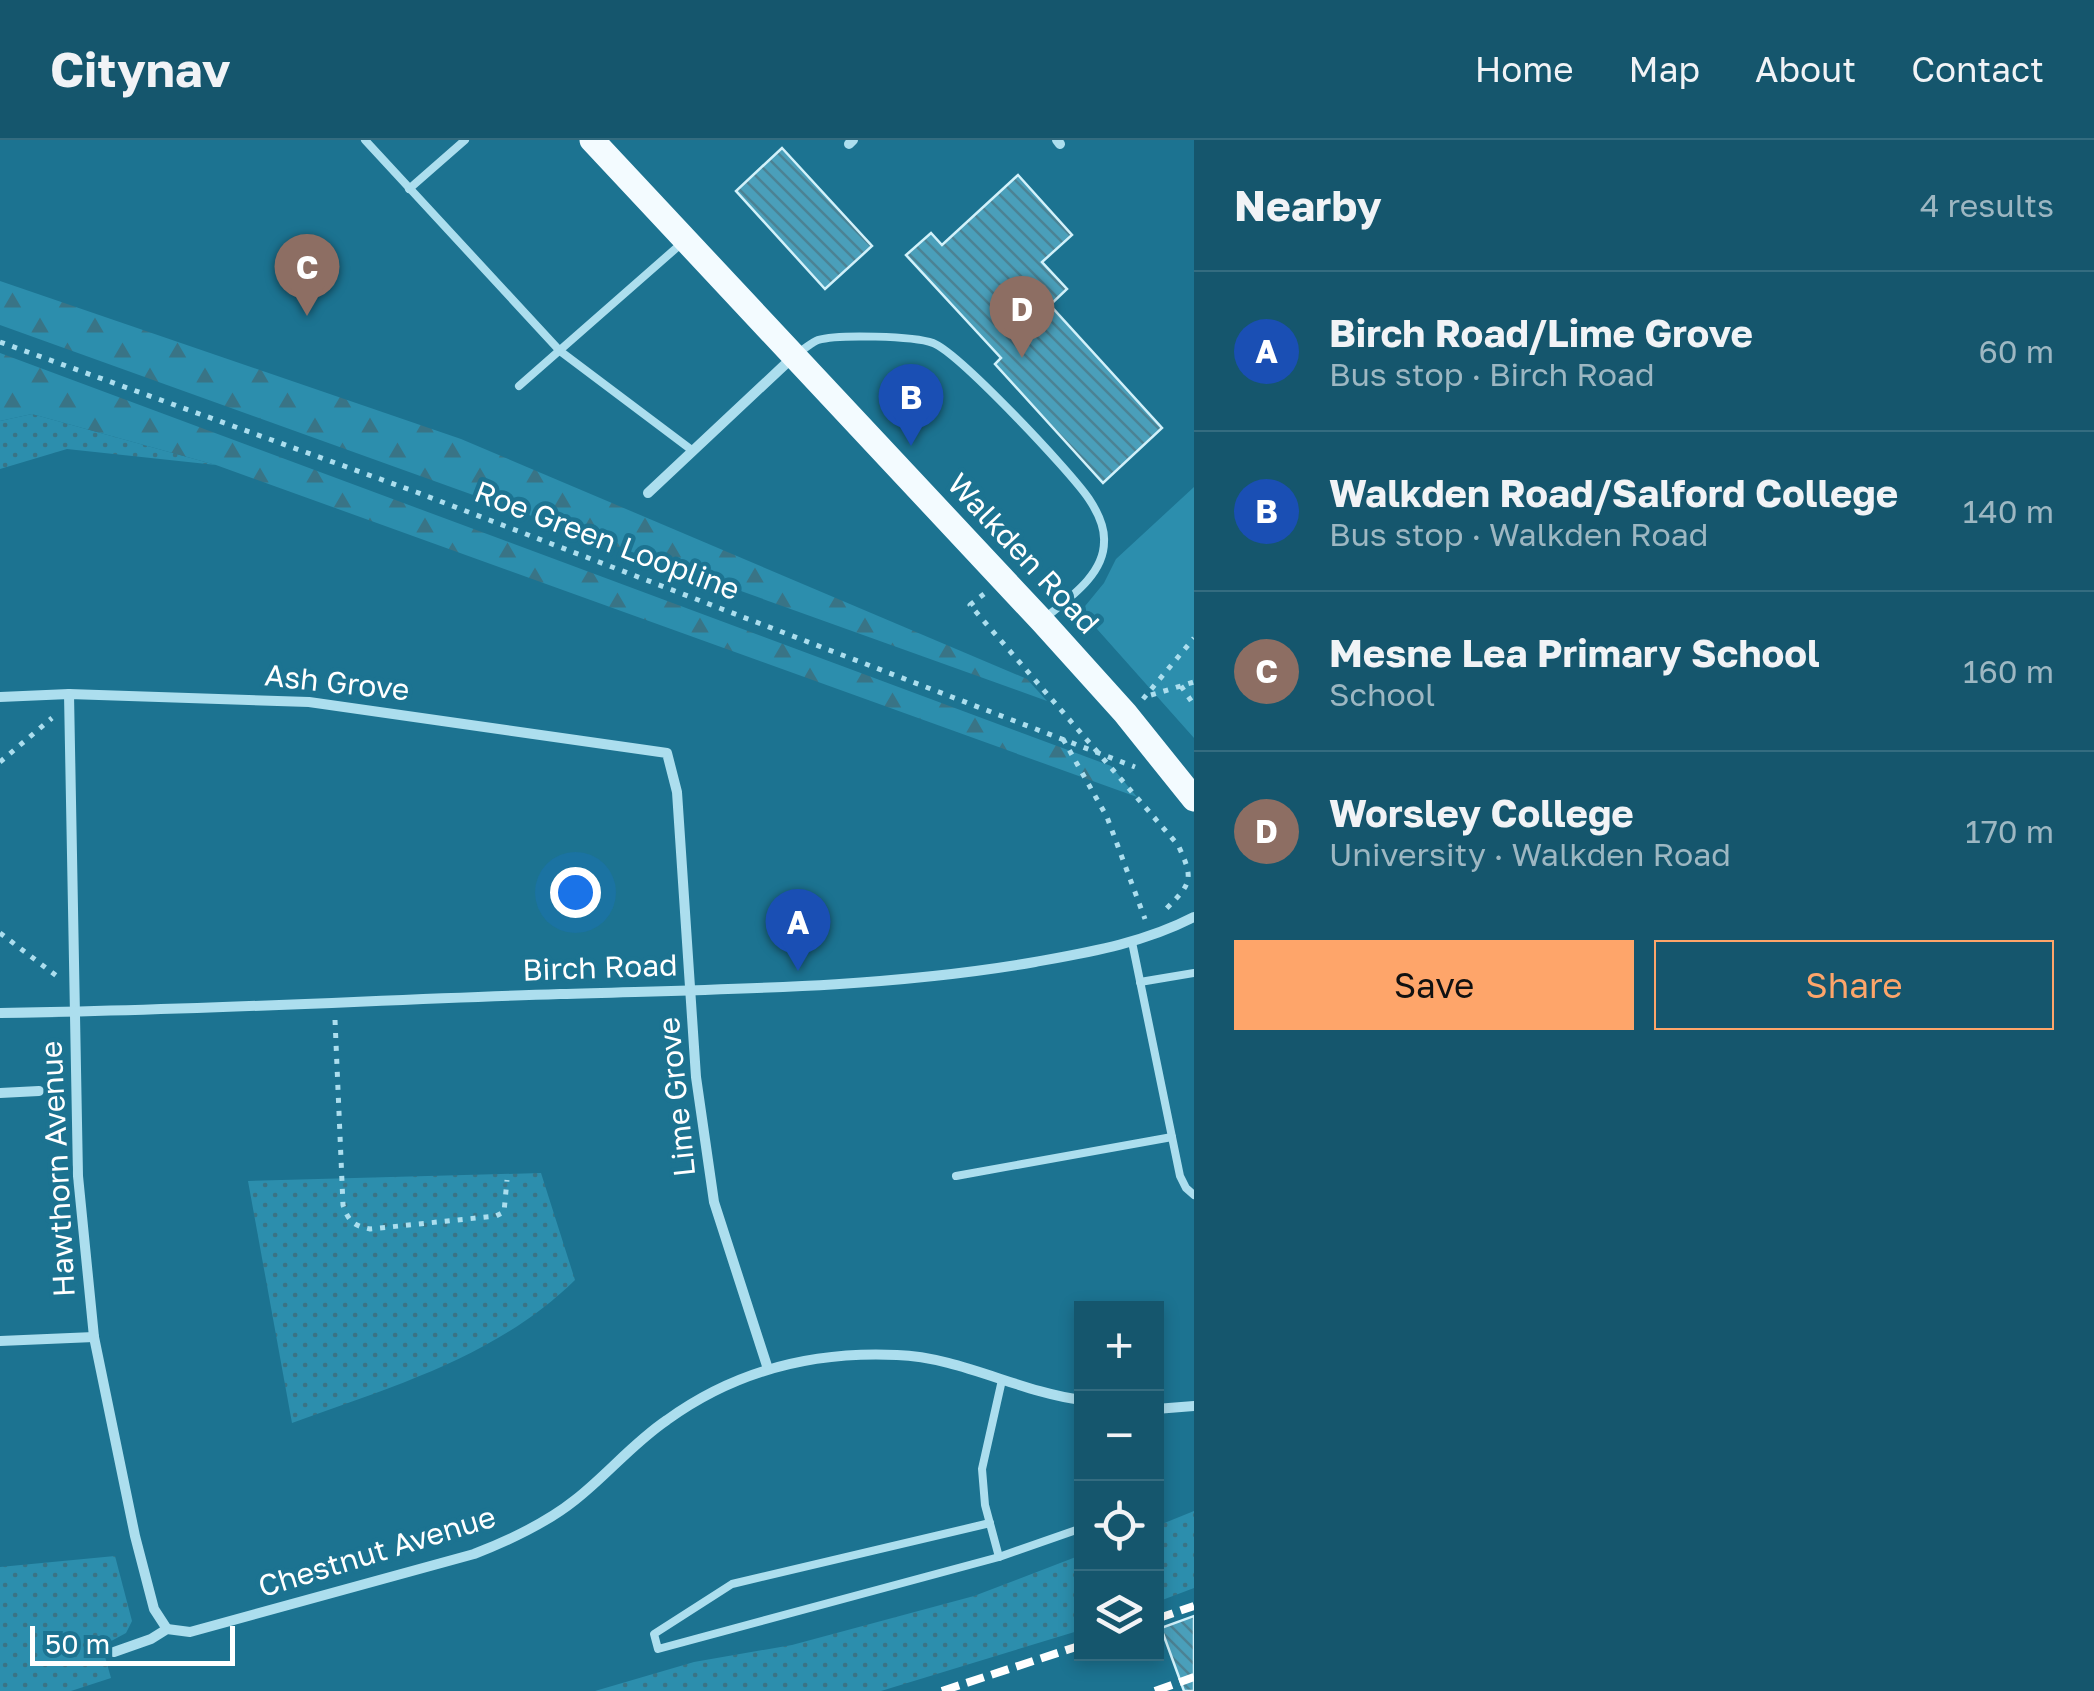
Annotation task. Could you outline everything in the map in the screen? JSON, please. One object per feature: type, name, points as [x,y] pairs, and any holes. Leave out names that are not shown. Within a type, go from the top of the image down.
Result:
[{"type":"main road","name":"Walkden Road","points":[[592,140],[1042,621],[1125,713],[1194,799]]},
{"type":"street","points":[[648,493],[794,356]]},
{"type":"street","name":"Ash Grove","points":[[0,697],[309,702],[666,754]]},
{"type":"street","name":"Hawthorn Avenue","points":[[69,699],[78,1176],[94,1337],[135,1536],[154,1609],[167,1629]]},
{"type":"street","name":"Lime Grove","points":[[666,754],[678,792],[696,1077],[714,1202],[768,1368]]},
{"type":"street","name":"Birch Road","points":[[0,1013],[690,990],[922,978],[1004,967],[1132,942],[1194,917]]},
{"type":"street","points":[[0,1093],[39,1091]]},
{"type":"street","points":[[0,1341],[94,1337]]},
{"type":"street","name":"Chestnut Avenue","points":[[114,1652],[167,1629],[190,1632],[474,1554],[509,1540],[576,1500],[667,1420],[714,1390],[768,1368],[825,1356],[902,1355],[1074,1398]]},
{"type":"street","points":[[1164,1408],[1194,1406]]},
{"type":"lane","points":[[365,140],[560,350],[693,451]]},
{"type":"lane","points":[[409,189],[466,140]]},
{"type":"lane","points":[[520,386],[686,240]]},
{"type":"lane","points":[[794,356],[818,340],[919,339],[936,344],[972,371],[1087,495],[1097,512],[1104,542],[1094,572],[1042,621]]},
{"type":"lane","points":[[1132,942],[1180,1176],[1194,1195]]},
{"type":"lane","points":[[1140,982],[1194,972]]},
{"type":"lane","points":[[956,1176],[1172,1137]]},
{"type":"lane","points":[[1000,1557],[984,1504],[982,1468],[1002,1380]]},
{"type":"lane","points":[[990,1523],[732,1584],[654,1634],[658,1649],[1000,1557],[1074,1531]]},
{"type":"path","name":"Roe Green Loopline","points":[[0,342],[416,492],[1145,771]]},
{"type":"path","points":[[970,606],[1192,866],[1188,887],[1161,914]]},
{"type":"path","points":[[1125,713],[1148,696],[1194,638]]},
{"type":"path","points":[[1148,696],[1194,682]]},
{"type":"path","points":[[1180,686],[1194,706]]},
{"type":"path","points":[[0,762],[69,699]]},
{"type":"path","points":[[1063,739],[1107,817],[1152,936]]},
{"type":"path","points":[[0,934],[74,989]]},
{"type":"path","points":[[335,1002],[340,1180],[343,1205],[355,1226],[370,1229],[496,1216],[504,1212],[507,1180]]},
{"type":"green space","points":[[0,281],[461,439],[1027,679],[1047,701],[0,325]]},
{"type":"green space","points":[[0,353],[1111,766],[1137,797],[216,465],[32,414],[0,421]]},
{"type":"green space","points":[[32,414],[216,465],[67,449],[0,469],[0,421]]},
{"type":"green space","points":[[1194,487],[1194,738],[1081,611],[1104,583],[1116,559]]},
{"type":"green space","points":[[541,1173],[575,1280],[545,1306],[478,1349],[405,1382],[292,1423],[248,1181]]},
{"type":"green space","points":[[1194,1511],[1194,1588],[1164,1599],[1164,1571],[1164,1523]]},
{"type":"green space","points":[[115,1556],[132,1621],[126,1633],[102,1646],[111,1678],[71,1691],[0,1691],[0,1567]]},
{"type":"green space","points":[[1074,1558],[1074,1632],[881,1691],[595,1691],[694,1662],[792,1645],[974,1596]]},
{"type":"building","points":[[782,148],[872,246],[825,289],[736,191]]},
{"type":"building","points":[[1018,175],[1072,235],[1042,262],[1067,289],[1050,305],[1162,428],[1103,483],[995,364],[1001,358],[906,255],[931,233],[942,245]]},
{"type":"building","points":[[1194,1616],[1194,1691],[1184,1691],[1164,1627]]},
{"type":"railway","points":[[1164,1616],[1194,1606]]},
{"type":"railway","points":[[942,1691],[1074,1648]]},
{"type":"railway","points":[[1155,1691],[1194,1677]]},
{"type":"place","name":"Mesne Lea Primary School","points":[[307,316]]},
{"type":"place","name":"Worsley College","points":[[1022,358]]},
{"type":"place","name":"Walkden Road/Salford College","points":[[911,446]]},
{"type":"place","name":"Birch Road/Lime Grove","points":[[798,971]]}]
